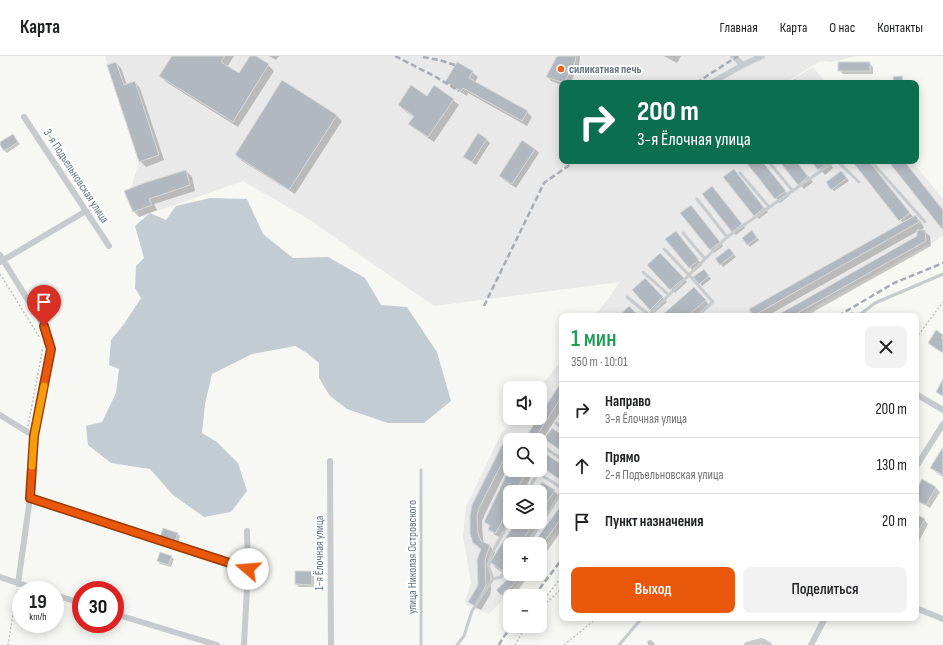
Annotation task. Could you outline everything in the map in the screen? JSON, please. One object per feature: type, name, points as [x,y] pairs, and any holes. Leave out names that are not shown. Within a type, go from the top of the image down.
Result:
[{"type":"street","points":[[733,56],[743,65]]},
{"type":"street","points":[[716,80],[762,56]]},
{"type":"street","name":"3-я Подъельновская улица","points":[[24,117],[109,246]]},
{"type":"street","points":[[18,581],[30,498],[34,436],[51,349],[44,326],[1,259],[86,211]]},
{"type":"street","points":[[919,396],[943,410]]},
{"type":"street","points":[[0,415],[34,436]]},
{"type":"street","points":[[919,462],[943,424]]},
{"type":"street","name":"1-я Ёлочная улица","points":[[330,461],[331,645]]},
{"type":"street","points":[[30,498],[248,569]]},
{"type":"street","points":[[244,645],[248,569],[247,531]]},
{"type":"street","points":[[0,577],[12,582]]},
{"type":"street","points":[[919,609],[943,619]]},
{"type":"street","points":[[124,617],[217,645]]},
{"type":"street","points":[[811,645],[823,621]]},
{"type":"street","points":[[747,645],[762,641],[770,645]]},
{"type":"lane","points":[[770,164],[792,190]]},
{"type":"lane","points":[[652,313],[727,237],[792,190],[831,164]]},
{"type":"lane","points":[[839,164],[859,182]]},
{"type":"lane","points":[[874,164],[925,222]]},
{"type":"lane","points":[[740,173],[769,207]]},
{"type":"lane","points":[[697,199],[727,237]]},
{"type":"lane","points":[[683,232],[705,259]]},
{"type":"lane","points":[[664,249],[713,302],[700,313]]},
{"type":"lane","points":[[644,272],[669,295]]},
{"type":"lane","points":[[862,313],[875,303],[943,274]]},
{"type":"lane","points":[[627,297],[646,313]]},
{"type":"lane","points":[[547,449],[559,457]]},
{"type":"lane","name":"улица Николая Островского","points":[[421,470],[421,645]]},
{"type":"lane","points":[[531,485],[538,473],[559,487]]},
{"type":"lane","points":[[531,537],[551,509],[559,494]]},
{"type":"lane","points":[[493,579],[488,565],[494,548],[505,529]]},
{"type":"lane","points":[[457,645],[464,636],[472,611],[493,579],[501,577],[503,574]]},
{"type":"lane","points":[[619,645],[639,621]]},
{"type":"path","points":[[0,274],[40,338]]},
{"type":"path","points":[[919,334],[943,302]]},
{"type":"path","points":[[27,431],[44,344]]},
{"type":"path","points":[[547,596],[559,580]]},
{"type":"path","points":[[547,601],[559,591]]},
{"type":"path","points":[[8,645],[12,621]]},
{"type":"path","points":[[564,645],[593,621]]},
{"type":"path","points":[[515,645],[522,633]]},
{"type":"shaded area","points":[[105,56],[856,56],[833,62],[820,61],[790,80],[559,80],[559,164],[914,164],[943,199],[943,235],[935,241],[803,313],[597,313],[620,282],[434,306],[305,217],[243,181],[140,217],[130,191],[139,162]]},
{"type":"shaded area","points":[[813,67],[824,80],[792,80]]},
{"type":"shaded area","points":[[210,198],[247,199],[263,234],[293,258],[328,257],[365,278],[381,305],[407,307],[437,352],[451,401],[424,423],[388,423],[347,409],[330,396],[319,378],[319,363],[307,353],[295,346],[252,354],[212,374],[205,404],[202,433],[217,442],[238,463],[247,491],[231,512],[204,517],[173,495],[150,469],[111,463],[88,445],[86,426],[102,422],[116,393],[119,369],[109,365],[111,340],[124,324],[141,298],[135,288],[136,266],[144,258],[135,226],[150,213],[166,220],[176,206]]},
{"type":"shaded area","points":[[559,364],[559,528],[547,544],[547,537],[503,537],[503,581],[519,581],[513,589],[503,589],[503,599],[489,614],[466,605],[465,601],[471,583],[463,536],[466,507],[501,434],[509,425],[547,425],[547,381],[545,381]]},
{"type":"building","points":[[172,56],[225,56],[221,62],[239,73],[250,56],[256,56],[269,64],[233,122],[159,76]]},
{"type":"building","name":"силикатная печь","points":[[557,56],[576,56],[575,62],[566,80],[559,80],[559,81],[546,77]]},
{"type":"building","points":[[116,62],[124,85],[135,81],[159,155],[139,162],[107,65]]},
{"type":"building","points":[[457,62],[473,71],[469,78],[528,111],[522,121],[463,88],[461,91],[445,82]]},
{"type":"building","points":[[838,62],[870,62],[870,71],[838,71]]},
{"type":"building","points":[[902,76],[903,80],[894,80],[893,77]]},
{"type":"building","points":[[282,80],[337,115],[289,190],[235,155]]},
{"type":"building","points":[[411,85],[427,96],[434,85],[454,99],[428,137],[408,124],[414,116],[398,105]]},
{"type":"building","points":[[478,133],[487,139],[472,162],[463,157]]},
{"type":"building","points":[[13,134],[18,142],[4,151],[0,145],[0,142]]},
{"type":"building","points":[[522,140],[535,149],[512,184],[499,176]]},
{"type":"building","points":[[747,164],[764,164],[786,191],[775,199]]},
{"type":"building","points":[[781,164],[798,164],[808,177],[798,185]]},
{"type":"building","points":[[813,164],[826,164],[818,170]]},
{"type":"building","points":[[854,164],[871,164],[910,213],[899,221]]},
{"type":"building","points":[[890,164],[906,164],[943,210],[942,229]]},
{"type":"building","points":[[734,169],[764,208],[754,216],[723,177]]},
{"type":"building","points":[[186,170],[190,185],[149,199],[152,205],[133,212],[124,191]]},
{"type":"building","points":[[841,171],[847,178],[831,190],[826,182]]},
{"type":"building","points":[[712,186],[742,224],[732,232],[702,194]]},
{"type":"building","points":[[691,205],[720,242],[710,250],[680,213]]},
{"type":"building","points":[[916,215],[919,222],[758,313],[751,313],[749,309]]},
{"type":"building","points":[[752,230],[757,238],[747,245],[742,238]]},
{"type":"building","points":[[917,230],[925,230],[926,241],[797,313],[781,313],[917,236]]},
{"type":"building","points":[[676,231],[699,260],[689,268],[665,239]]},
{"type":"building","points":[[729,248],[734,254],[720,265],[715,259]]},
{"type":"building","points":[[660,253],[684,278],[670,290],[647,265]]},
{"type":"building","points":[[704,269],[709,276],[699,284],[693,277]]},
{"type":"building","points":[[645,278],[663,297],[650,310],[632,290]]},
{"type":"building","points":[[694,287],[706,300],[691,313],[664,313]]},
{"type":"building","points":[[629,306],[636,313],[622,313]]},
{"type":"building","points":[[936,330],[943,335],[941,338],[943,339],[943,353],[928,343]]},
{"type":"building","points":[[943,379],[943,396],[936,392]]},
{"type":"building","points":[[559,386],[559,401],[547,420],[547,404]]},
{"type":"building","points":[[534,425],[544,425],[538,433],[528,433]]},
{"type":"building","points":[[552,428],[559,433],[559,449],[547,441],[547,435]]},
{"type":"building","points":[[503,443],[503,461],[479,508],[477,515],[478,534],[481,541],[490,545],[485,560],[486,585],[475,606],[468,602],[478,585],[477,560],[481,549],[473,543],[470,534],[470,515],[472,505]]},
{"type":"building","points":[[943,447],[943,475],[930,468]]},
{"type":"building","points":[[547,455],[559,463],[559,479],[547,471]]},
{"type":"building","points":[[505,477],[524,477],[520,485],[503,485],[503,519],[496,533],[488,530],[490,525],[484,522]]},
{"type":"building","points":[[922,479],[936,487],[926,505],[919,502],[919,484]]},
{"type":"building","points":[[542,482],[547,485],[540,485]]},
{"type":"building","points":[[547,485],[555,490],[547,502]]},
{"type":"building","points":[[559,508],[559,521],[547,538],[538,537],[544,529],[547,529],[547,525]]},
{"type":"building","points":[[919,516],[925,519],[919,530]]},
{"type":"building","points":[[163,528],[178,533],[175,542],[160,537]]},
{"type":"building","points":[[511,529],[530,529],[524,537],[506,537]]},
{"type":"building","points":[[503,542],[503,571],[490,562]]},
{"type":"building","points":[[160,552],[172,556],[168,565],[157,561]]},
{"type":"building","points":[[295,571],[312,571],[312,585],[295,584]]},
{"type":"building","points":[[506,581],[516,581],[508,589],[503,589],[503,593],[501,595],[496,590]]},
{"type":"railway","points":[[395,56],[436,77],[459,91]]},
{"type":"railway","points":[[701,80],[738,56]]},
{"type":"railway","points":[[423,57],[455,65]]},
{"type":"railway","points":[[484,306],[544,183],[571,164]]},
{"type":"railway","points":[[843,313],[894,283],[943,263]]},
{"type":"railway","points":[[539,589],[559,563]]},
{"type":"railway","points":[[499,645],[507,633]]},
{"type":"slow traffic","points":[[32,466],[34,436],[44,386]]},
{"type":"place","name":"силикатная печь","points":[[561,69]]},
{"type":"route","points":[[44,326],[51,349],[34,436],[30,498],[248,569]]}]
